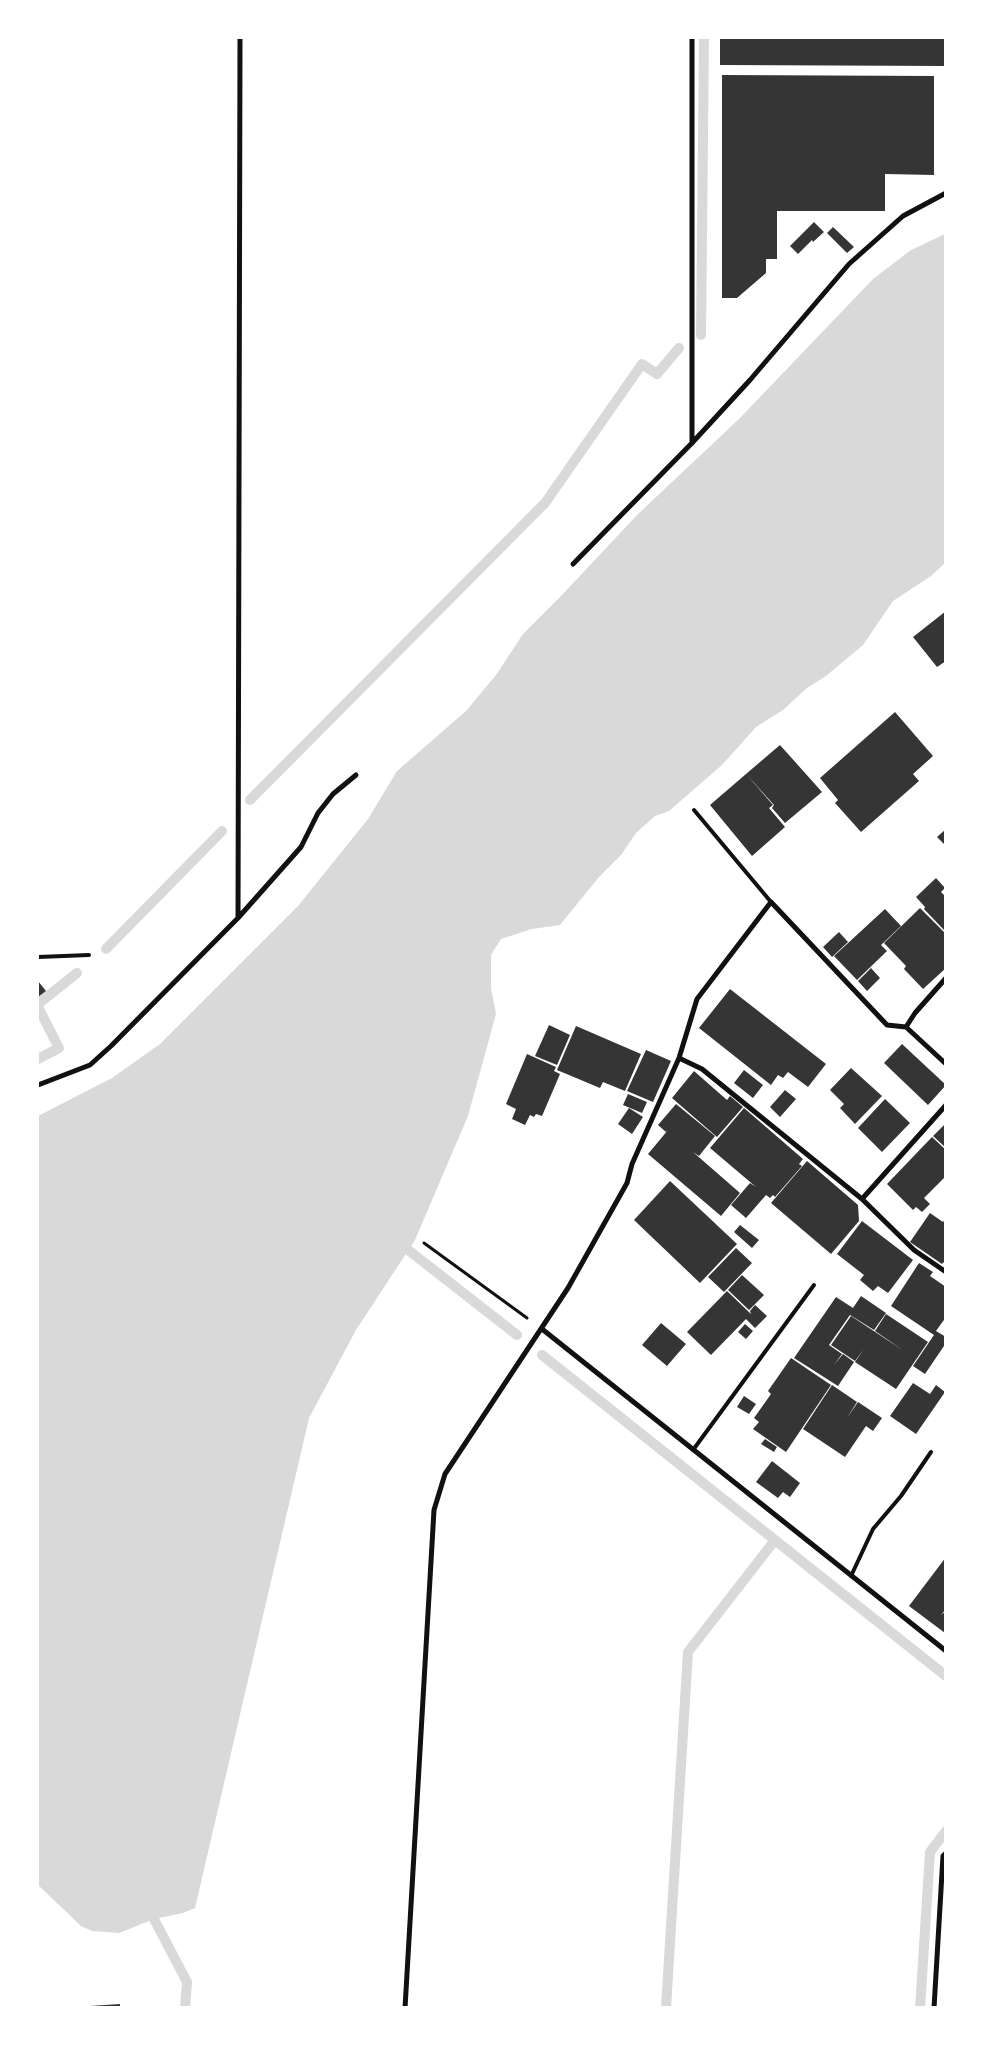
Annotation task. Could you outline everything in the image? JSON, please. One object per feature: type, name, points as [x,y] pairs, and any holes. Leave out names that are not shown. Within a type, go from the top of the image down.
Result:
[{"type":"street","points":[[238,918],[240,38]]},
{"type":"street","points":[[692,38],[692,443]]},
{"type":"street","points":[[573,564],[692,443],[750,380],[850,264],[903,216],[946,192]]},
{"type":"street","points":[[38,1085],[90,1065],[111,1046],[238,918],[300,847],[318,813],[333,794],[356,775]]},
{"type":"street","points":[[405,2008],[434,1510],[446,1474],[568,1288],[627,1182],[632,1164],[679,1058],[697,999],[771,902],[887,1025],[906,1027],[946,1064]]},
{"type":"street","points":[[906,1027],[914,1012],[946,978]]},
{"type":"street","points":[[679,1058],[702,1069],[862,1199],[914,1250],[946,1272]]},
{"type":"street","points":[[862,1199],[946,1105]]},
{"type":"street","points":[[542,1329],[946,1651]]},
{"type":"street","points":[[934,2008],[943,1856],[946,1853]]},
{"type":"lane","points":[[694,810],[771,902]]},
{"type":"lane","points":[[38,957],[89,955]]},
{"type":"lane","points":[[693,1450],[814,1285]]},
{"type":"lane","points":[[851,1576],[872,1530],[901,1496],[931,1452]]},
{"type":"path","points":[[424,1243],[542,1329]]},
{"type":"shaded area","points":[[945,234],[945,563],[931,576],[893,601],[863,645],[826,676],[807,688],[783,710],[756,727],[722,765],[669,811],[655,816],[636,833],[621,855],[599,877],[560,925],[532,929],[501,939],[491,955],[491,988],[496,1014],[468,1116],[415,1240],[356,1330],[309,1418],[195,1908],[183,1913],[154,1919],[119,1933],[92,1931],[81,1926],[38,1885],[38,1116],[112,1078],[160,1044],[298,906],[368,819],[397,771],[466,711],[496,675],[523,634],[638,514],[739,419],[873,279],[911,250]]},
{"type":"building","points":[[720,38],[946,38],[946,66],[720,65]]},
{"type":"building","points":[[722,75],[934,76],[934,175],[885,174],[885,211],[777,211],[777,259],[766,259],[766,273],[737,298],[722,298]]},
{"type":"building","points":[[814,222],[824,232],[813,242],[812,240],[798,254],[790,246]]},
{"type":"building","points":[[833,227],[854,247],[847,253],[827,233]]},
{"type":"building","points":[[946,611],[946,661],[937,667],[913,637]]},
{"type":"building","points":[[895,712],[933,756],[913,774],[919,781],[861,832],[835,803],[838,800],[820,778]]},
{"type":"building","points":[[780,745],[822,792],[785,823],[772,808],[774,805],[746,774]]},
{"type":"building","points":[[746,774],[773,805],[769,808],[785,827],[752,856],[710,805]]},
{"type":"building","points":[[946,829],[946,846],[937,837]]},
{"type":"building","points":[[936,878],[945,888],[941,892],[946,897],[946,928],[944,930],[924,909],[925,907],[916,897]]},
{"type":"building","points":[[920,908],[946,934],[946,968],[923,989],[904,969],[906,966],[884,943]]},
{"type":"building","points":[[885,909],[901,926],[881,945],[887,951],[857,980],[834,956]]},
{"type":"building","points":[[839,932],[848,942],[832,957],[823,947]]},
{"type":"building","points":[[871,968],[880,978],[867,991],[858,981]]},
{"type":"building","points":[[38,981],[46,991],[38,997]]},
{"type":"building","points":[[730,989],[826,1064],[808,1087],[788,1072],[783,1078],[778,1075],[771,1085],[699,1028]]},
{"type":"building","points":[[549,1025],[570,1035],[557,1065],[535,1056]]},
{"type":"building","points":[[576,1026],[641,1054],[625,1091],[603,1082],[600,1088],[557,1070]]},
{"type":"building","points":[[902,1044],[946,1085],[928,1105],[884,1063]]},
{"type":"building","points":[[646,1050],[671,1061],[653,1102],[627,1091]]},
{"type":"building","points":[[527,1054],[556,1067],[554,1071],[560,1074],[542,1116],[536,1114],[534,1117],[530,1115],[525,1125],[512,1119],[516,1109],[506,1104]]},
{"type":"building","points":[[851,1068],[882,1096],[855,1124],[840,1108],[844,1104],[830,1090]]},
{"type":"building","points":[[744,1070],[763,1085],[753,1098],[734,1083]]},
{"type":"building","points":[[694,1071],[727,1100],[730,1096],[743,1107],[717,1137],[672,1098]]},
{"type":"building","points":[[785,1090],[796,1099],[780,1117],[770,1107]]},
{"type":"building","points":[[628,1094],[647,1102],[642,1113],[623,1105]]},
{"type":"building","points":[[885,1099],[910,1123],[882,1152],[858,1128]]},
{"type":"building","points":[[676,1104],[715,1136],[699,1156],[693,1152],[740,1193],[721,1216],[648,1154],[668,1130],[666,1132],[658,1125]]},
{"type":"building","points":[[629,1108],[643,1117],[632,1134],[618,1124]]},
{"type":"building","points":[[744,1108],[803,1159],[799,1164],[802,1166],[775,1197],[773,1195],[770,1198],[766,1195],[746,1218],[731,1205],[750,1183],[756,1187],[710,1148]]},
{"type":"building","points":[[946,1123],[946,1148],[933,1136]]},
{"type":"building","points":[[932,1137],[946,1150],[946,1176],[924,1198],[930,1204],[922,1212],[916,1207],[913,1210],[887,1184]]},
{"type":"building","points":[[807,1161],[858,1205],[859,1221],[831,1254],[771,1203]]},
{"type":"building","points":[[670,1181],[737,1244],[700,1283],[634,1220]]},
{"type":"building","points":[[930,1213],[943,1222],[946,1218],[946,1260],[942,1264],[910,1242]]},
{"type":"building","points":[[862,1221],[913,1260],[888,1293],[878,1286],[873,1291],[860,1280],[864,1275],[837,1254]]},
{"type":"building","points":[[740,1225],[759,1240],[752,1248],[734,1232]]},
{"type":"building","points":[[736,1248],[752,1263],[724,1292],[708,1277]]},
{"type":"building","points":[[919,1263],[933,1272],[930,1276],[946,1287],[946,1317],[936,1331],[946,1337],[946,1343],[925,1374],[913,1366],[934,1335],[891,1306]]},
{"type":"building","points":[[742,1275],[764,1295],[749,1310],[728,1290]]},
{"type":"building","points":[[727,1291],[751,1314],[750,1311],[755,1305],[767,1316],[755,1328],[746,1319],[711,1355],[687,1332]]},
{"type":"building","points":[[861,1296],[886,1313],[874,1330],[850,1315],[829,1345],[842,1354],[834,1365],[843,1354],[854,1362],[838,1386],[794,1358],[836,1297],[853,1308]]},
{"type":"building","points":[[886,1314],[928,1342],[896,1389],[855,1362],[864,1349],[855,1361],[831,1345],[851,1316],[904,1351],[875,1331]]},
{"type":"building","points":[[661,1323],[686,1344],[667,1366],[642,1345]]},
{"type":"building","points":[[745,1324],[753,1331],[746,1339],[738,1332]]},
{"type":"building","points":[[791,1358],[831,1385],[786,1452],[753,1429],[759,1422],[754,1418],[771,1394],[768,1391]]},
{"type":"building","points":[[913,1383],[930,1394],[936,1385],[945,1392],[916,1434],[890,1416]]},
{"type":"building","points":[[832,1385],[857,1402],[847,1418],[858,1402],[882,1418],[873,1431],[866,1426],[845,1457],[803,1429]]},
{"type":"building","points":[[744,1396],[756,1404],[749,1414],[737,1407]]},
{"type":"building","points":[[765,1439],[777,1447],[774,1452],[761,1444]]},
{"type":"building","points":[[772,1461],[800,1483],[790,1497],[783,1492],[778,1498],[756,1482]]},
{"type":"building","points":[[946,1557],[946,1609],[941,1615],[946,1611],[945,1633],[909,1606]]},
{"type":"building","points":[[120,2004],[120,2008],[90,2008],[90,2006]]},
{"type":"waterway","points":[[701,335],[704,38]]},
{"type":"waterway","points":[[250,800],[545,503],[642,364],[657,374],[679,348]]},
{"type":"waterway","points":[[106,949],[222,831]]},
{"type":"waterway","points":[[38,1004],[77,973]]},
{"type":"waterway","points":[[38,1007],[59,1048],[38,1059]]},
{"type":"waterway","points":[[398,1242],[517,1335]]},
{"type":"waterway","points":[[542,1355],[946,1676]]},
{"type":"waterway","points":[[666,2008],[688,1652],[775,1540]]},
{"type":"waterway","points":[[920,2008],[930,1852],[946,1831]]},
{"type":"waterway","points":[[157,1906],[154,1919],[187,1982],[185,2008]]}]
